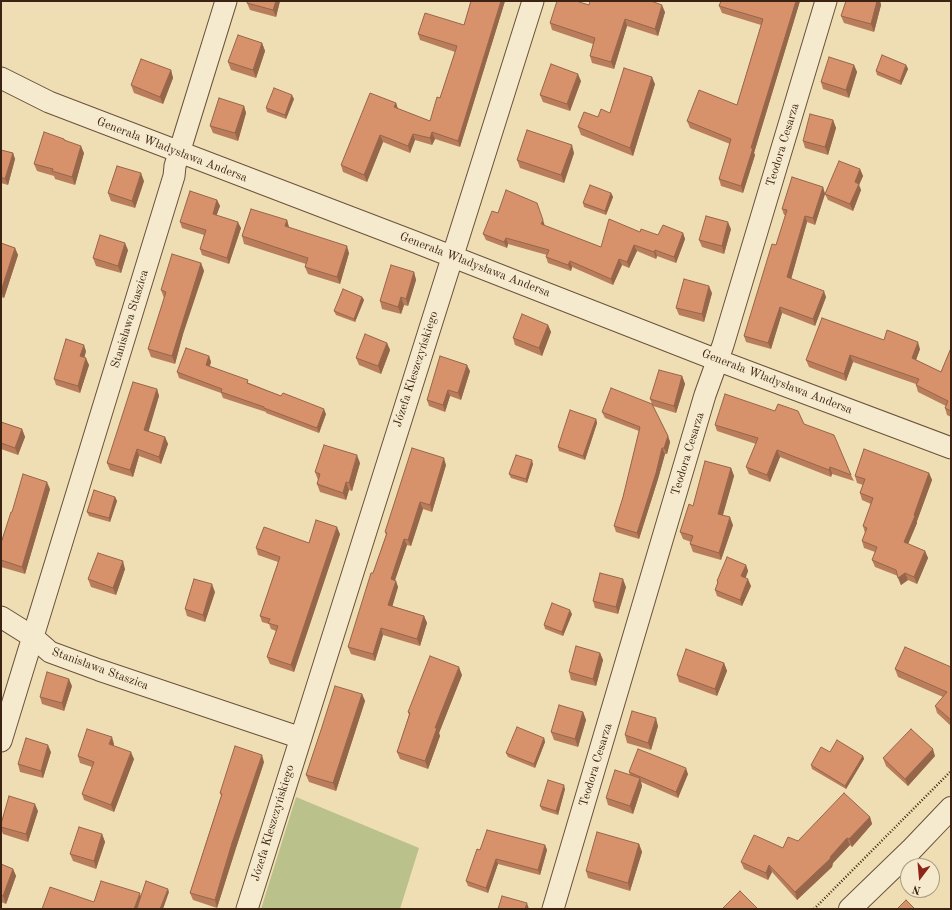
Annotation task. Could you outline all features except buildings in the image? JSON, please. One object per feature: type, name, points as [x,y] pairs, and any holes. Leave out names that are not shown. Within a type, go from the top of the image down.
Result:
[{"type":"street","name":"Stanisława Staszica","points":[[1,741],[226,1]]},
{"type":"street","name":"Józefa Kleszczyńskiego","points":[[247,909],[533,1]]},
{"type":"street","name":"Teodora Cesarza","points":[[553,909],[703,403],[723,345],[826,1]]},
{"type":"street","name":"Generała Władysława Andersa","points":[[1,78],[49,102],[717,360],[951,448]]},
{"type":"street","name":"Stanisława Staszica","points":[[1,617],[33,637],[50,652],[301,738]]},
{"type":"street","points":[[850,909],[911,850],[951,808]]},
{"type":"path","points":[[814,909],[951,771]]},
{"type":"green space","points":[[296,797],[419,848],[400,909],[261,909]]}]
